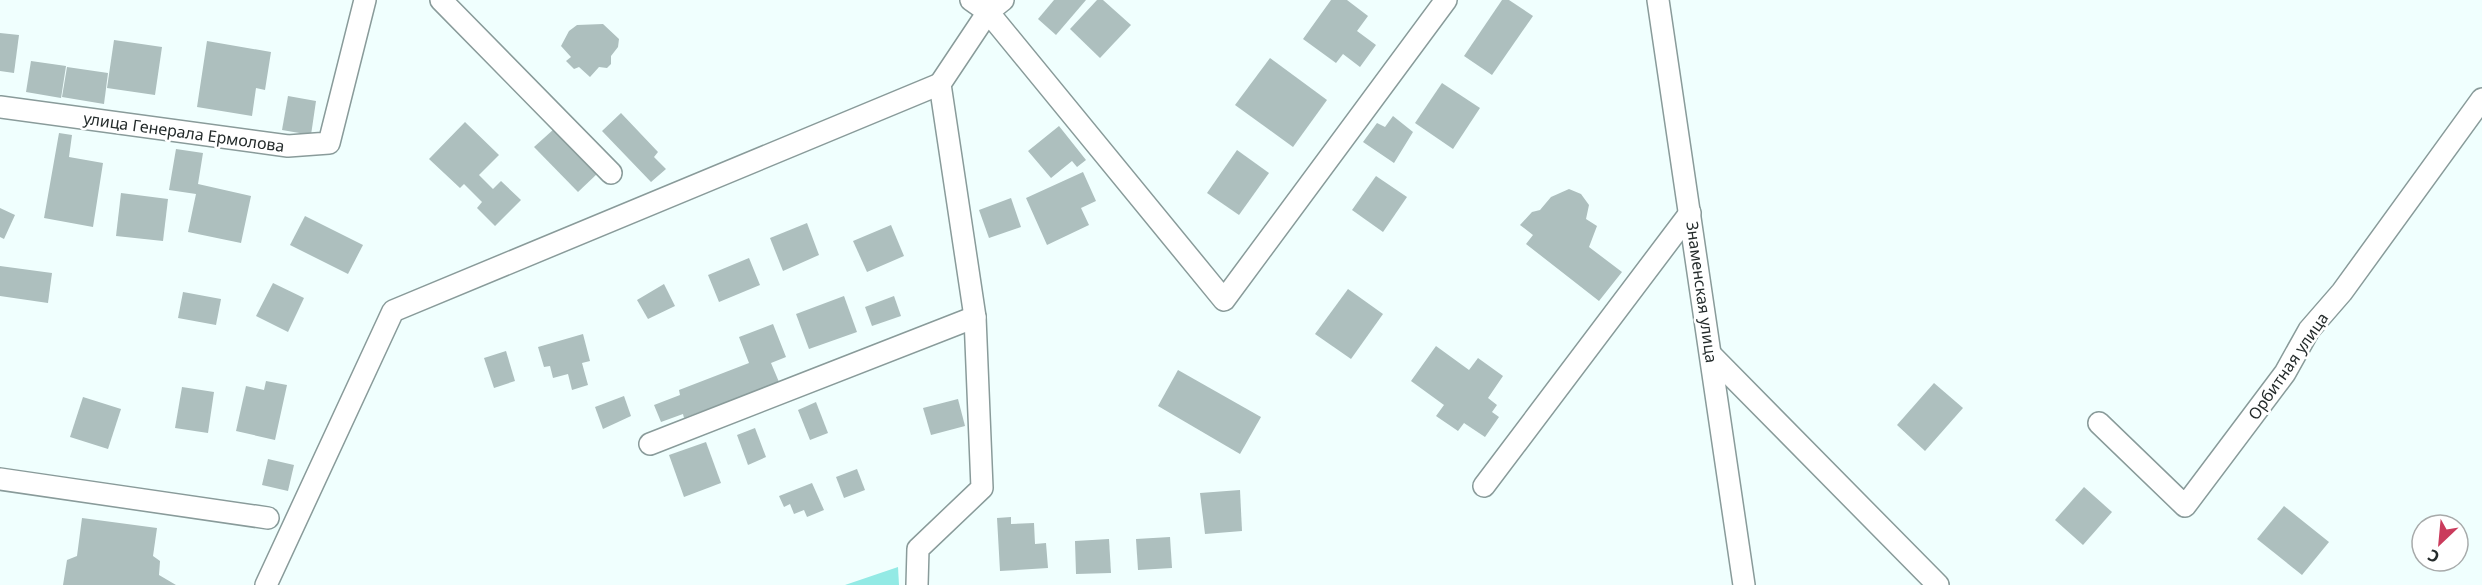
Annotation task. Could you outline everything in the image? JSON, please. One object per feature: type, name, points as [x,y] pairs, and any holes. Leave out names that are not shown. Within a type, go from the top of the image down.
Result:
[{"type":"street","name":"улица Генерала Ермолова","points":[[0,107],[288,146],[329,143],[365,0]]},
{"type":"street","points":[[441,0],[611,174]]},
{"type":"street","points":[[266,585],[393,311],[940,84],[988,4],[1224,300],[1446,0]]},
{"type":"street","name":"Знаменская улица","points":[[1658,0],[1744,585]]},
{"type":"street","points":[[917,585],[918,549],[982,488],[975,317],[940,84]]},
{"type":"street","name":"Орбитная улица","points":[[2099,423],[2186,507],[2285,373],[2309,330],[2342,292],[2482,99]]},
{"type":"street","points":[[1484,486],[1690,213]]},
{"type":"street","points":[[651,444],[975,317]]},
{"type":"street","points":[[1712,356],[1938,585]]},
{"type":"street","points":[[0,478],[268,518]]},
{"type":"shaded area","points":[[898,567],[899,585],[845,585]]},
{"type":"building","points":[[1054,0],[1086,0],[1056,35],[1038,19]]},
{"type":"building","points":[[1097,0],[1103,0],[1131,25],[1100,58],[1070,29]]},
{"type":"building","points":[[1331,0],[1347,0],[1368,16],[1357,31],[1376,45],[1360,67],[1343,54],[1336,63],[1303,39]]},
{"type":"building","points":[[1502,0],[1509,0],[1533,16],[1492,75],[1464,56]]},
{"type":"building","points":[[603,24],[619,39],[618,47],[611,56],[611,64],[607,68],[599,67],[590,77],[579,67],[574,69],[566,61],[571,57],[561,46],[569,31],[577,25]]},
{"type":"building","points":[[0,33],[19,35],[14,73],[0,71]]},
{"type":"building","points":[[114,40],[162,47],[155,95],[107,88]]},
{"type":"building","points":[[207,41],[271,52],[265,90],[256,88],[252,116],[197,107]]},
{"type":"building","points":[[1270,58],[1327,100],[1293,147],[1235,105]]},
{"type":"building","points":[[31,61],[66,66],[61,98],[26,92]]},
{"type":"building","points":[[67,67],[108,73],[104,104],[62,97]]},
{"type":"building","points":[[1442,83],[1480,108],[1453,149],[1415,123]]},
{"type":"building","points":[[288,96],[316,101],[311,135],[282,130]]},
{"type":"building","points":[[621,113],[658,152],[654,157],[666,169],[651,182],[602,131]]},
{"type":"building","points":[[1393,116],[1413,132],[1394,163],[1363,142],[1377,123],[1385,127]]},
{"type":"building","points":[[465,122],[499,155],[479,175],[493,189],[501,181],[521,200],[495,226],[477,208],[482,202],[464,184],[460,188],[429,159]]},
{"type":"building","points":[[1059,126],[1086,160],[1077,167],[1072,161],[1051,178],[1028,151]]},
{"type":"building","points":[[554,129],[598,173],[578,192],[534,147]]},
{"type":"building","points":[[59,133],[72,135],[69,157],[103,163],[93,227],[44,218]]},
{"type":"building","points":[[176,149],[203,153],[198,184],[251,196],[241,243],[188,232],[196,194],[169,190]]},
{"type":"building","points":[[1237,150],[1269,173],[1239,215],[1207,193]]},
{"type":"building","points":[[1083,172],[1096,201],[1081,208],[1089,225],[1047,245],[1026,198]]},
{"type":"building","points":[[1376,176],[1407,197],[1383,232],[1352,210]]},
{"type":"building","points":[[1569,189],[1581,194],[1589,205],[1586,219],[1597,226],[1589,247],[1622,272],[1599,301],[1526,244],[1533,235],[1520,225],[1532,212],[1540,210],[1551,197]]},
{"type":"building","points":[[121,193],[168,199],[163,241],[116,236]]},
{"type":"building","points":[[1011,198],[1021,227],[989,238],[979,210]]},
{"type":"building","points":[[0,208],[15,215],[4,239],[0,237]]},
{"type":"building","points":[[305,216],[363,245],[348,274],[290,245]]},
{"type":"building","points":[[807,223],[819,255],[783,271],[770,238]]},
{"type":"building","points":[[891,225],[904,256],[867,272],[853,241]]},
{"type":"building","points":[[749,258],[760,285],[719,302],[708,275]]},
{"type":"building","points":[[0,266],[52,273],[48,303],[0,296]]},
{"type":"building","points":[[273,283],[304,298],[288,332],[256,316]]},
{"type":"building","points":[[664,284],[675,306],[648,319],[637,300]]},
{"type":"building","points":[[1348,289],[1383,314],[1351,359],[1315,334]]},
{"type":"building","points":[[183,292],[221,299],[216,325],[178,318]]},
{"type":"building","points":[[844,296],[857,332],[809,349],[796,314]]},
{"type":"building","points":[[894,296],[901,316],[872,326],[865,307]]},
{"type":"building","points":[[773,324],[786,357],[771,363],[779,382],[684,418],[683,414],[661,422],[654,405],[680,395],[679,390],[749,363],[739,337]]},
{"type":"building","points":[[583,334],[590,361],[582,363],[588,385],[572,390],[568,374],[553,378],[550,366],[544,367],[538,347]]},
{"type":"building","points":[[1436,346],[1469,370],[1478,358],[1503,376],[1488,398],[1497,405],[1492,412],[1499,417],[1485,437],[1464,423],[1458,431],[1436,416],[1444,405],[1411,381]]},
{"type":"building","points":[[506,351],[515,381],[494,388],[484,358]]},
{"type":"building","points":[[1178,370],[1261,417],[1240,454],[1158,406]]},
{"type":"building","points":[[266,381],[287,385],[275,440],[236,431],[246,386],[264,390]]},
{"type":"building","points":[[1934,383],[1963,408],[1925,451],[1897,425]]},
{"type":"building","points":[[182,387],[214,392],[208,433],[175,428]]},
{"type":"building","points":[[624,396],[631,416],[603,429],[595,407]]},
{"type":"building","points":[[83,397],[121,409],[108,449],[70,437]]},
{"type":"building","points":[[958,399],[965,426],[931,435],[923,408]]},
{"type":"building","points":[[816,402],[828,433],[810,440],[798,410]]},
{"type":"building","points":[[755,428],[766,457],[748,465],[737,435]]},
{"type":"building","points":[[706,442],[721,483],[684,497],[669,455]]},
{"type":"building","points":[[268,459],[294,465],[288,491],[262,485]]},
{"type":"building","points":[[857,469],[865,490],[844,498],[836,477]]},
{"type":"building","points":[[812,483],[824,510],[807,517],[804,510],[794,514],[790,504],[784,507],[779,496]]},
{"type":"building","points":[[2084,487],[2112,512],[2083,545],[2055,520]]},
{"type":"building","points":[[1240,490],[1242,531],[1205,534],[1200,493]]},
{"type":"building","points":[[2284,506],[2329,542],[2302,575],[2257,539]]},
{"type":"building","points":[[1011,517],[1011,524],[1034,523],[1035,544],[1046,543],[1048,568],[1000,571],[997,518]]},
{"type":"building","points":[[82,518],[157,528],[153,556],[160,561],[159,575],[176,585],[63,585],[67,560],[77,556]]},
{"type":"building","points":[[1170,537],[1172,568],[1138,570],[1136,539]]},
{"type":"building","points":[[1109,539],[1111,573],[1076,574],[1075,541]]}]
